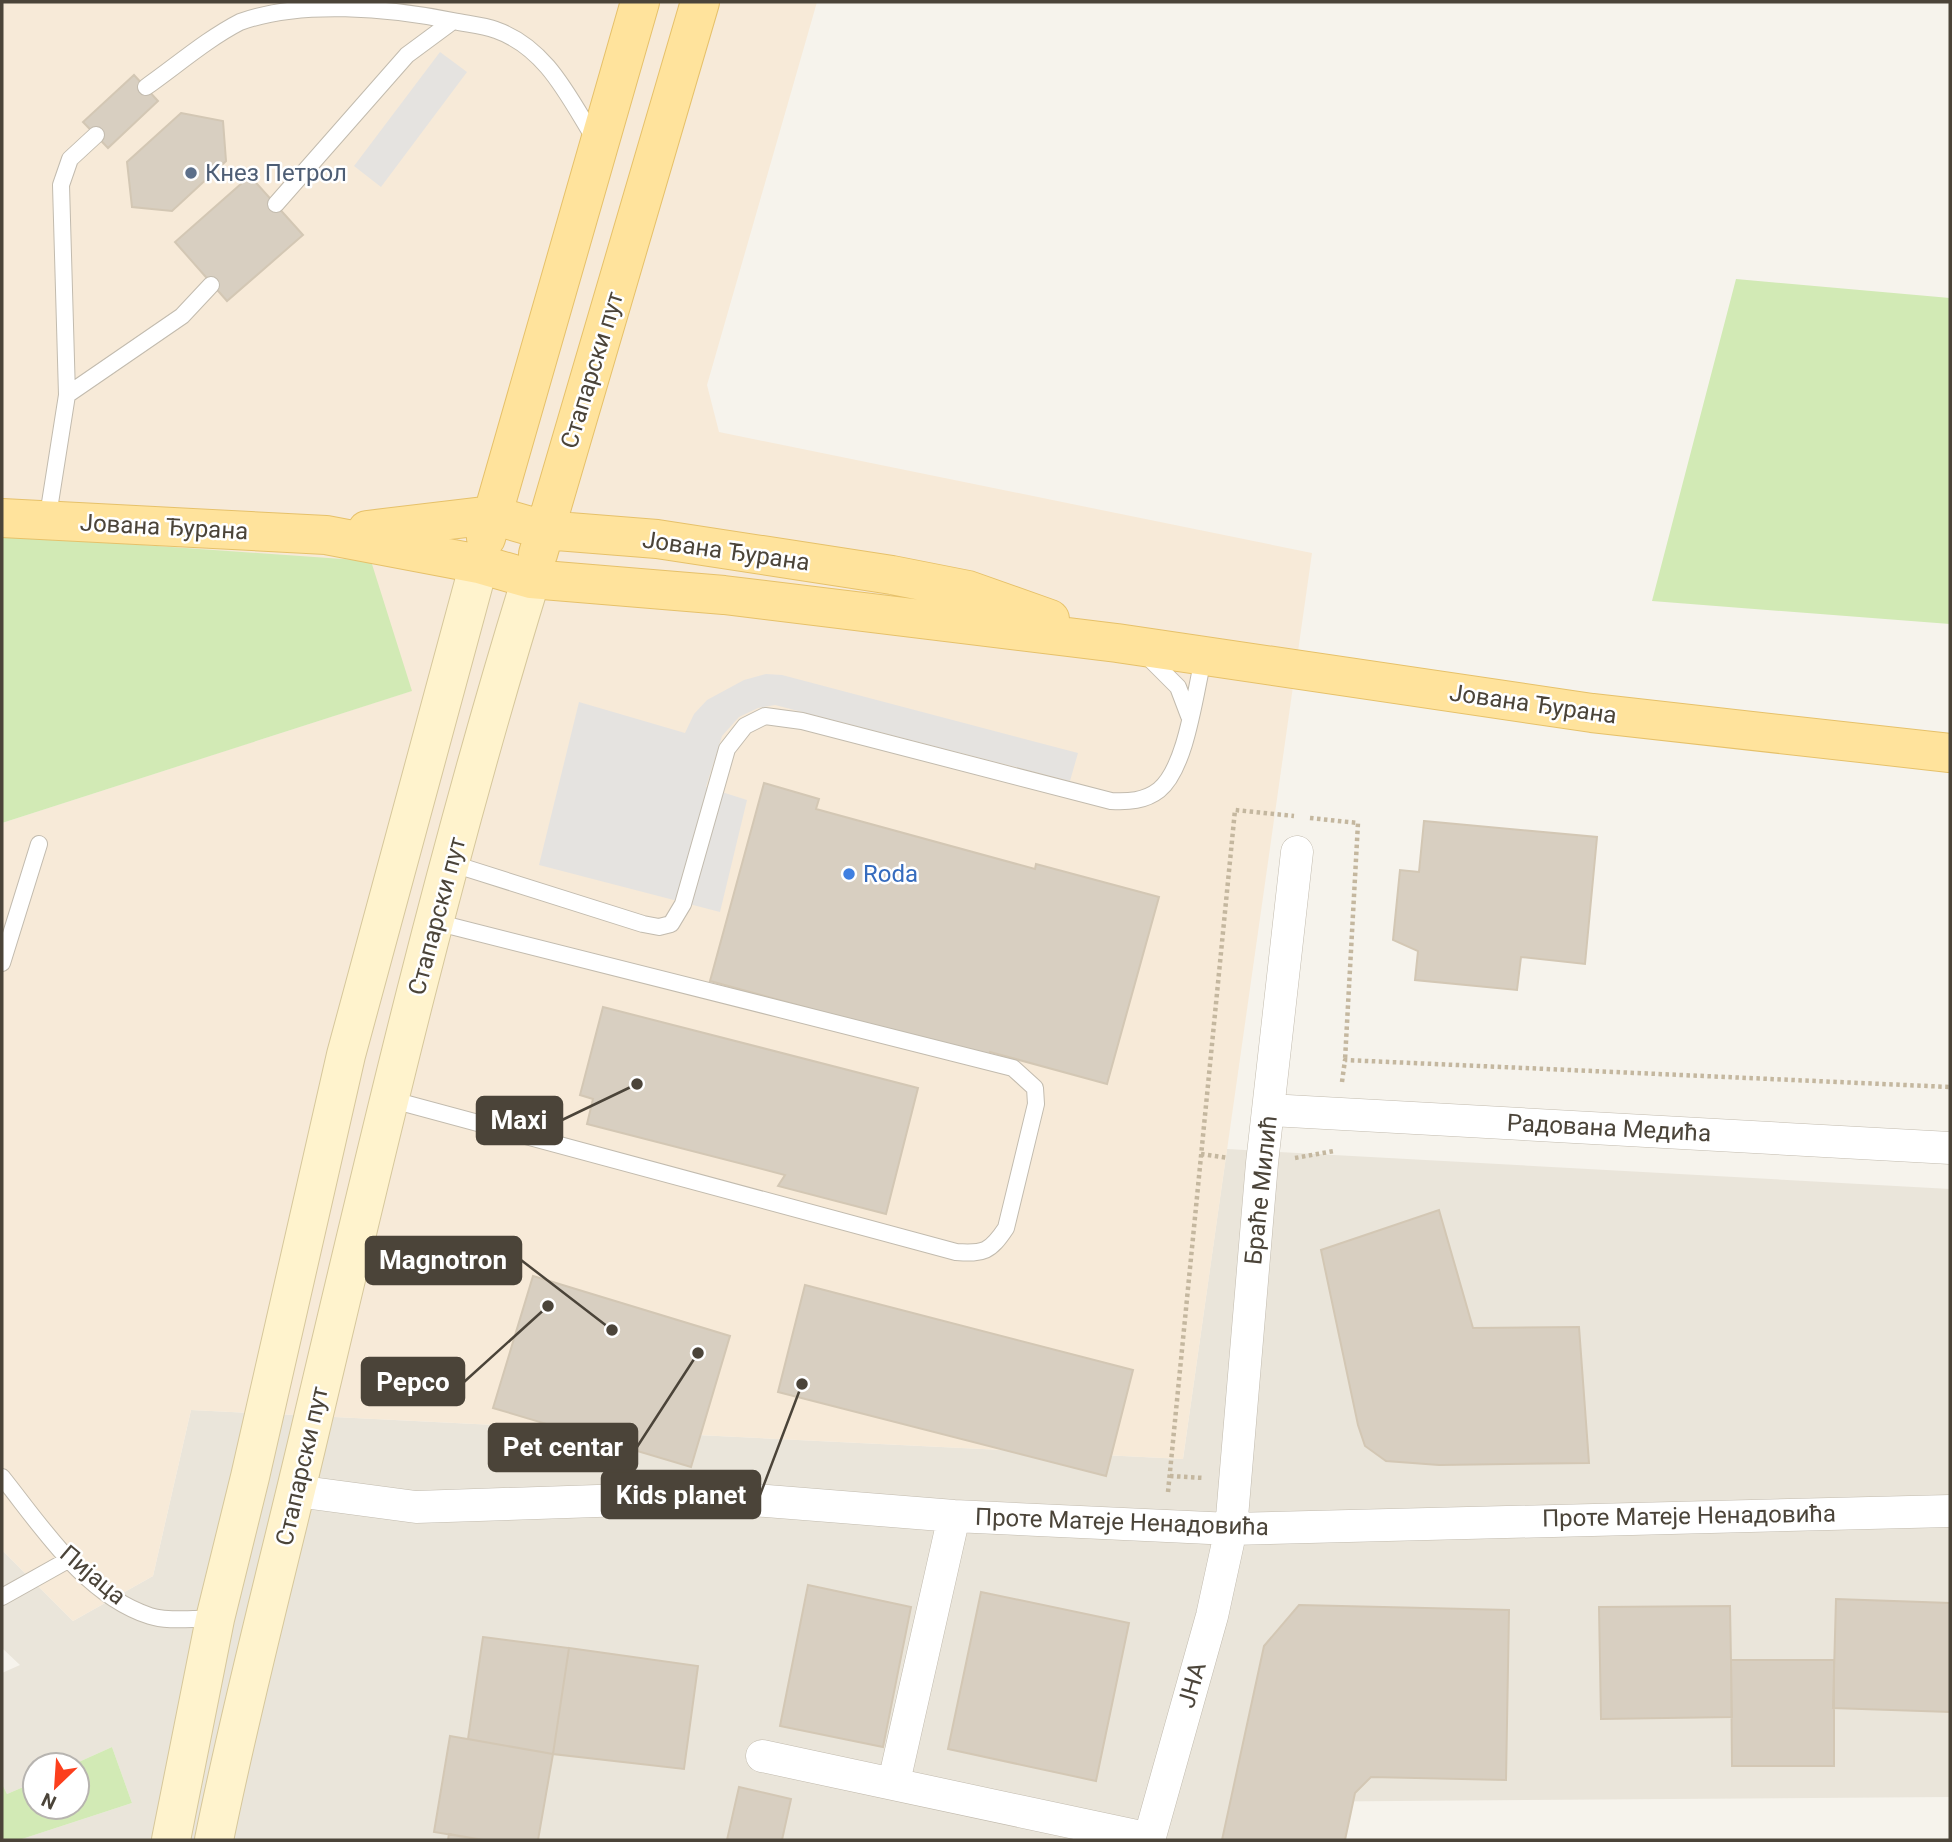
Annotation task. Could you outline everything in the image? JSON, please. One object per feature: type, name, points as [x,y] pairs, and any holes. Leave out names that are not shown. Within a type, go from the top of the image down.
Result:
[{"type":"main road","name":"Стапарски пут","points":[[171,1840],[215,1619],[346,1055],[478,564],[640,2]]},
{"type":"main road","name":"Стапарски пут","points":[[214,1840],[237,1728],[450,863],[495,694],[700,2]]},
{"type":"main road","name":"Јована Ђурана","points":[[326,535],[492,515],[544,530],[657,539],[968,590],[1117,642]]},
{"type":"main road","name":"Јована Ђурана","points":[[2,518],[326,535],[478,564],[531,579],[724,595],[1117,642],[1592,713],[1950,753]]},
{"type":"street","name":"Браће Милић","points":[[1231,1530],[1269,1110],[1297,852]]},
{"type":"street","name":"Радована Медића","points":[[1269,1110],[1950,1148]]},
{"type":"street","name":"Проте Матеје Ненадовића","points":[[296,1491],[416,1507],[716,1497],[954,1516],[1231,1530],[1950,1511]]},
{"type":"street","points":[[894,1783],[954,1516]]},
{"type":"street","name":"ЈНА","points":[[1149,1840],[1212,1616],[1231,1530]]},
{"type":"street","points":[[762,1756],[1149,1840]]},
{"type":"lane","points":[[146,87],[240,22],[277,12],[311,7],[357,6],[391,9],[496,30],[529,48],[552,69],[599,146]]},
{"type":"lane","points":[[276,204],[407,55],[453,21]]},
{"type":"lane","points":[[47,522],[66,394],[61,185],[71,159],[96,135]]},
{"type":"lane","points":[[66,394],[182,316],[211,285]]},
{"type":"lane","points":[[1117,642],[1149,657],[1166,674],[1178,687],[1189,716]]},
{"type":"lane","points":[[450,863],[659,927],[671,924],[683,904],[727,749],[745,726],[765,716],[802,721],[1111,801],[1130,802],[1159,790],[1171,775],[1177,763],[1204,655]]},
{"type":"lane","points":[[2,962],[39,844]]},
{"type":"lane","points":[[390,1099],[956,1252],[980,1254],[995,1245],[1006,1227],[1035,1104],[1035,1088],[1013,1068],[435,922]]},
{"type":"lane","name":"Пијаца","points":[[2,1477],[68,1560],[119,1601],[152,1617],[215,1619]]},
{"type":"lane","points":[[2,1597],[68,1560]]},
{"type":"shaded area","points":[[2,2],[817,2],[707,385],[719,432],[1312,553],[1183,1459],[191,1410],[153,1576],[73,1621],[2,1550],[2,823],[411,691],[2,535]]},
{"type":"shaded area","points":[[440,52],[467,72],[381,187],[354,166]]},
{"type":"shaded area","points":[[766,674],[782,675],[1078,753],[1070,781],[775,705],[758,708],[739,717],[722,736],[706,787],[747,800],[720,912],[539,865],[579,702],[685,733],[694,714],[707,700],[744,680]]},
{"type":"shaded area","points":[[1227,1149],[1950,1189],[1950,1797],[1253,1802],[1243,1840],[19,1840],[77,1821],[91,1821],[91,1816],[132,1803],[112,1747],[91,1756],[91,1751],[21,1751],[21,1788],[7,1794],[2,1784],[2,1673],[20,1665],[2,1648],[2,1550],[73,1621],[153,1576],[191,1410],[1183,1459]]},
{"type":"green space","points":[[1736,279],[1950,298],[1950,624],[1652,601]]},
{"type":"green space","points":[[2,535],[371,561],[412,691],[2,823]]},
{"type":"green space","points":[[112,1747],[132,1803],[91,1816],[91,1756]]},
{"type":"green space","points":[[2,1784],[7,1794],[21,1788],[21,1821],[77,1821],[19,1840],[2,1840]]},
{"type":"building","points":[[134,75],[158,101],[108,148],[83,122]]},
{"type":"building","points":[[181,113],[223,121],[226,161],[172,211],[132,207],[127,162]]},
{"type":"building","points":[[250,176],[303,235],[227,301],[175,242]]},
{"type":"building","points":[[764,783],[819,799],[816,809],[1035,869],[1036,864],[1159,897],[1107,1084],[990,1052],[989,1058],[710,981]]},
{"type":"building","points":[[1424,821],[1597,837],[1585,964],[1521,957],[1517,990],[1415,980],[1418,951],[1393,940],[1400,870],[1419,872]]},
{"type":"building","points":[[603,1007],[918,1088],[886,1214],[778,1186],[785,1175],[587,1124],[593,1099],[580,1095]]},
{"type":"building","points":[[1439,1210],[1473,1328],[1579,1327],[1589,1463],[1439,1465],[1386,1461],[1365,1446],[1358,1425],[1321,1250]]},
{"type":"building","points":[[533,1276],[730,1336],[691,1467],[493,1408]]},
{"type":"building","points":[[805,1285],[1133,1370],[1106,1476],[778,1392]]},
{"type":"building","points":[[808,1585],[911,1607],[883,1747],[780,1726]]},
{"type":"building","points":[[981,1592],[1129,1623],[1096,1781],[948,1749]]},
{"type":"building","points":[[1836,1599],[1950,1603],[1950,1712],[1833,1708]]},
{"type":"building","points":[[1299,1605],[1509,1610],[1506,1780],[1371,1777],[1355,1793],[1345,1840],[1222,1840],[1264,1646]]},
{"type":"building","points":[[1730,1606],[1732,1717],[1601,1719],[1599,1607]]},
{"type":"building","points":[[483,1637],[569,1648],[553,1754],[468,1739]]},
{"type":"building","points":[[569,1648],[698,1666],[684,1769],[553,1754]]},
{"type":"building","points":[[1731,1660],[1834,1660],[1834,1766],[1732,1766]]},
{"type":"building","points":[[450,1736],[553,1754],[538,1840],[483,1840],[434,1832]]},
{"type":"building","points":[[739,1787],[791,1799],[782,1840],[727,1840]]},
{"type":"building","points":[[449,1834],[483,1840],[448,1840]]},
{"type":"place","name":"Кнез Петрол","points":[[191,173]]},
{"type":"place","name":"Roda","points":[[849,874]]},
{"type":"place","name":"Maxi","points":[[637,1084]]},
{"type":"place","name":"Pepco","points":[[548,1306]]},
{"type":"place","name":"Magnotron","points":[[612,1330]]},
{"type":"place","name":"Pet centar","points":[[698,1353]]},
{"type":"place","name":"Kids planet","points":[[802,1384]]}]
